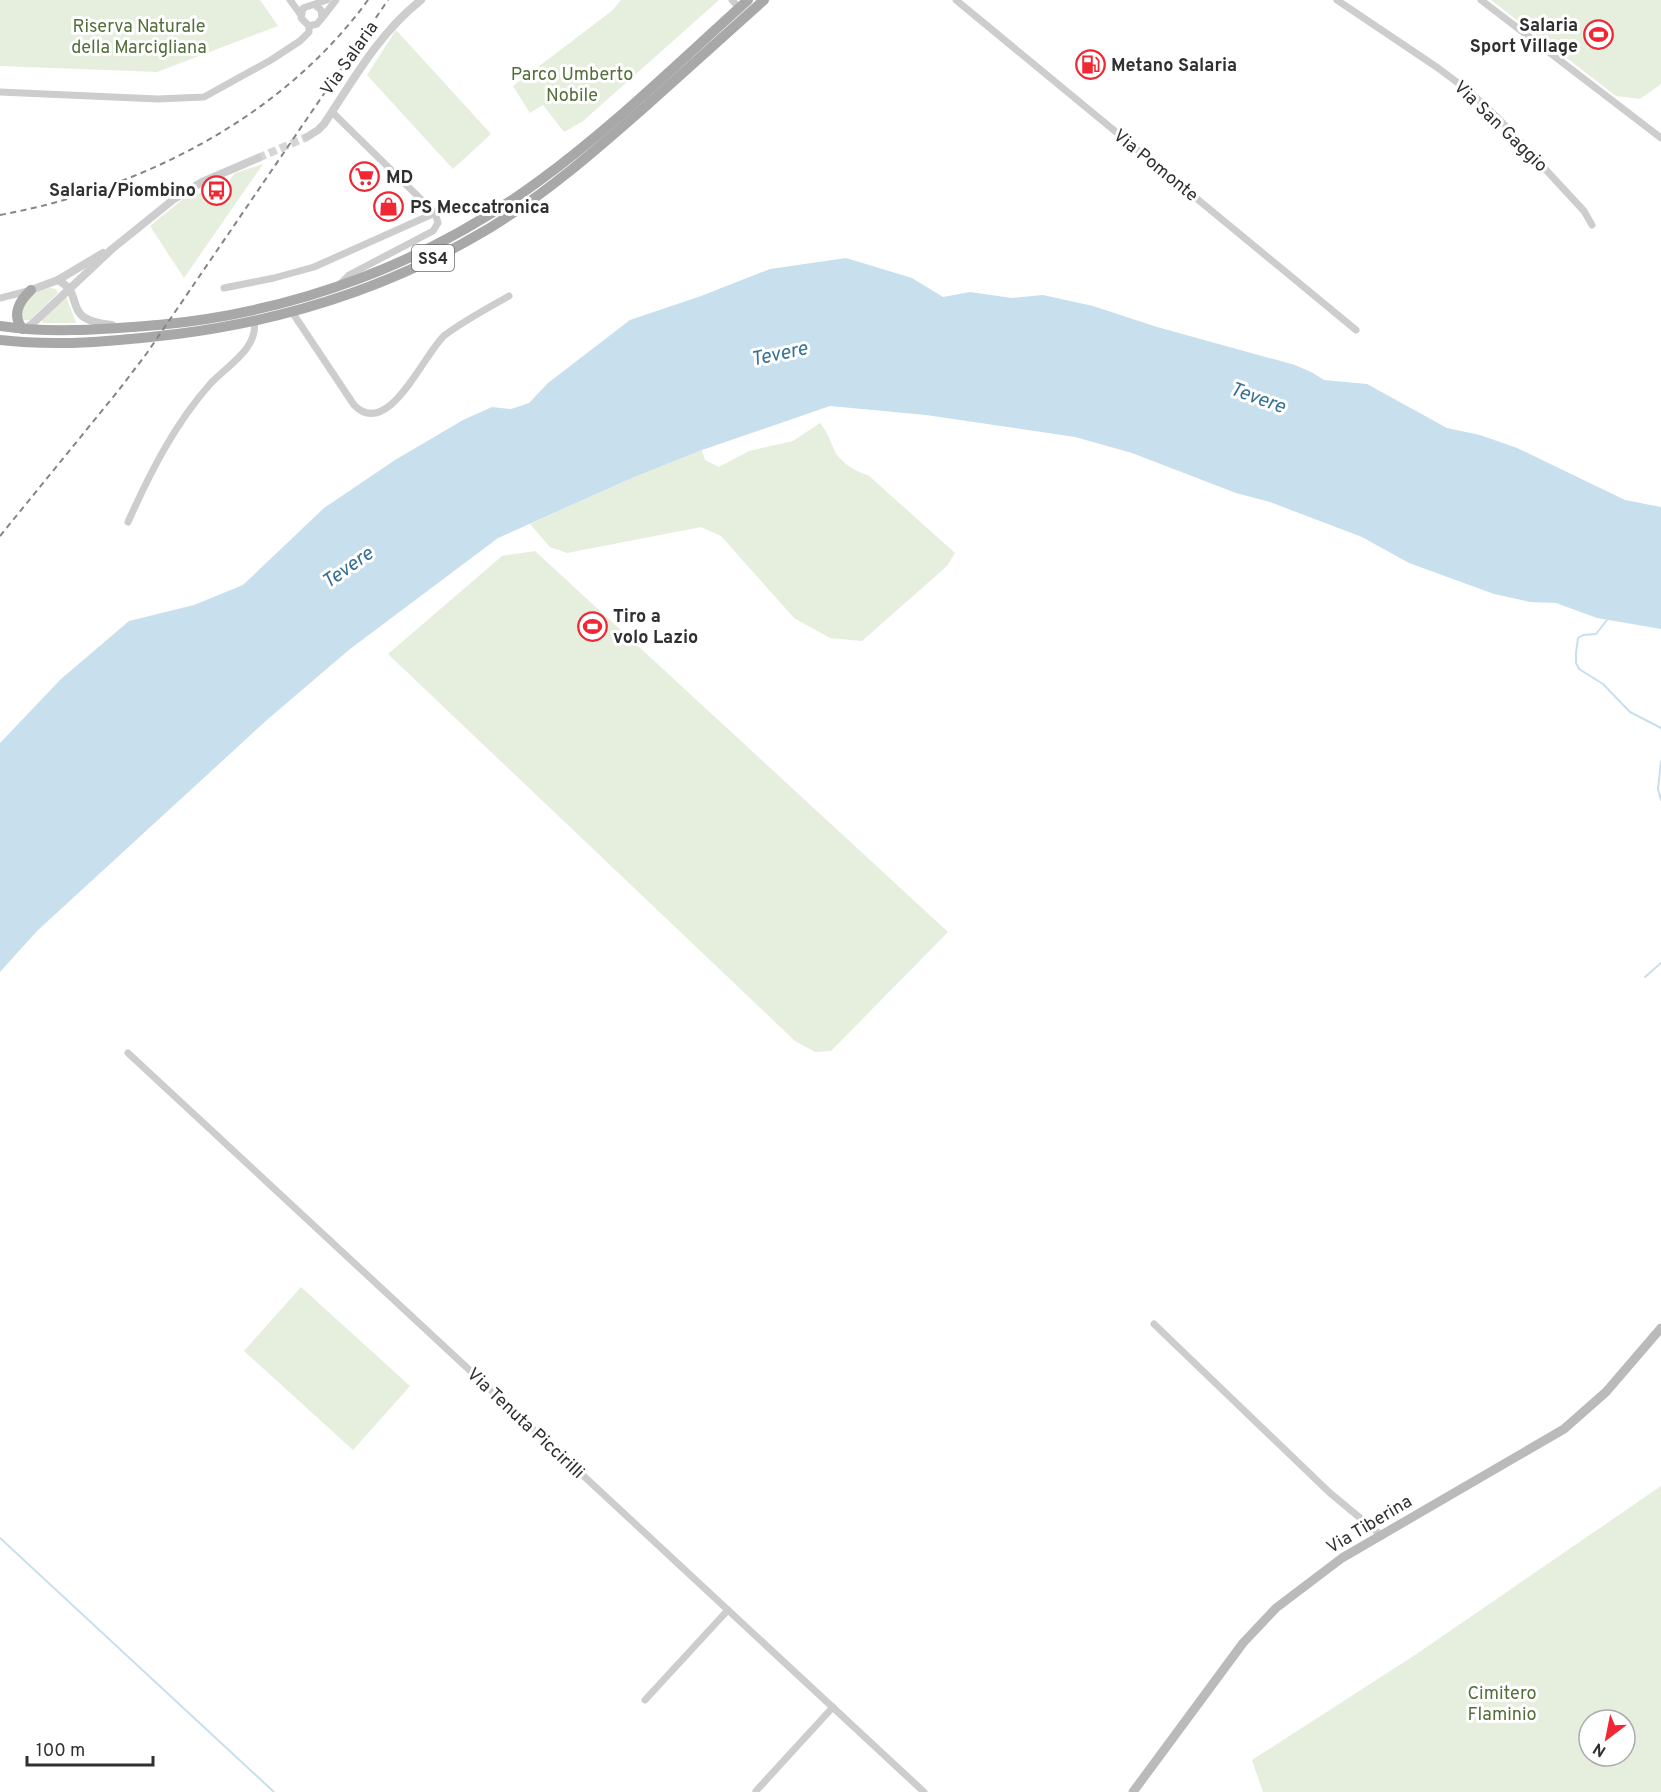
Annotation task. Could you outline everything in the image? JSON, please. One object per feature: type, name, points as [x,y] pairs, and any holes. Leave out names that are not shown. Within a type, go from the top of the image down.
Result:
[{"type":"main road","name":"SS4","points":[[0,326],[67,330],[133,327],[237,314],[307,297],[398,262],[455,234],[538,182],[589,141],[735,4],[748,0]]},
{"type":"main road","name":"SS4","points":[[0,340],[87,342],[124,340],[218,328],[292,312],[353,293],[398,275],[464,243],[516,211],[597,149],[764,0]]},
{"type":"main road","points":[[23,329],[18,324],[17,314],[22,300],[31,290]]},
{"type":"main road","name":"Via Tiberina","points":[[1133,1792],[1255,1629],[1276,1608],[1342,1558],[1564,1428],[1606,1392],[1661,1328]]},
{"type":"street","points":[[290,0],[301,15],[303,22],[309,26],[317,24],[336,0]]},
{"type":"street","points":[[301,0],[321,10],[322,18]]},
{"type":"street","points":[[301,15],[303,8],[327,0]]},
{"type":"street","name":"Via Salaria","points":[[307,137],[320,128],[385,34],[402,15],[422,0]]},
{"type":"street","name":"Via Pomonte","points":[[956,0],[1356,330]]},
{"type":"street","name":"Via San Gaggio","points":[[1337,0],[1438,68],[1484,104],[1584,211],[1592,225]]},
{"type":"street","points":[[1481,0],[1661,138]]},
{"type":"street","points":[[0,92],[158,99],[204,97],[271,60],[309,32],[309,26]]},
{"type":"street","points":[[332,112],[435,213],[438,223],[435,230],[349,275],[338,286]]},
{"type":"street","points":[[23,342],[23,329],[31,325],[112,249],[189,190],[211,177],[258,158]]},
{"type":"street","points":[[224,288],[315,267],[435,213]]},
{"type":"street","points":[[0,298],[58,280],[112,249]]},
{"type":"street","points":[[58,280],[68,288],[77,310],[85,319],[97,323],[133,327]]},
{"type":"street","points":[[292,312],[354,405],[362,412],[372,413],[388,406],[405,389],[445,335],[509,296]]},
{"type":"street","points":[[128,522],[163,450],[211,384],[251,343],[255,330],[254,321]]},
{"type":"street","name":"Via Tenuta Piccirilli","points":[[128,1053],[924,1792]]},
{"type":"street","points":[[1154,1324],[1330,1493],[1382,1536]]},
{"type":"street","points":[[645,1700],[728,1610]]},
{"type":"street","points":[[756,1791],[833,1707]]},
{"type":"green space","name":"Riserva Naturale della Marcigliana","points":[[0,0],[260,0],[278,26],[157,72],[0,66]]},
{"type":"green space","name":"Parco Umberto Nobile","points":[[621,0],[719,0],[583,121],[564,132],[543,105],[530,113],[513,86],[613,10]]},
{"type":"green space","name":"Salaria Sport Village","points":[[1491,0],[1661,0],[1661,84],[1640,99],[1616,96]]},
{"type":"green space","points":[[396,30],[491,134],[453,169],[367,75]]},
{"type":"green space","points":[[263,164],[184,278],[150,226],[189,194],[216,193],[223,189],[235,173]]},
{"type":"green space","points":[[50,288],[56,289],[58,293],[30,320],[22,320],[23,308],[29,298]]},
{"type":"green space","points":[[66,296],[76,323],[42,323],[42,320]]},
{"type":"green space","points":[[820,423],[842,460],[854,470],[868,475],[955,553],[947,566],[862,641],[830,638],[794,618],[721,536],[701,527],[567,553],[550,547],[530,524],[632,478],[702,450],[705,460],[719,467],[749,451],[793,441]]},
{"type":"green space","points":[[535,551],[948,932],[831,1051],[815,1052],[795,1041],[388,654],[502,556]]},
{"type":"green space","points":[[301,1287],[410,1386],[353,1450],[244,1351]]},
{"type":"green space","name":"Cimitero Flaminio","points":[[1661,1486],[1661,1792],[1263,1792],[1252,1760],[1415,1655]]},
{"type":"water","name":"Tevere","points":[[846,258],[912,278],[943,297],[970,292],[1012,298],[1043,295],[1093,306],[1157,327],[1295,365],[1324,380],[1367,384],[1447,428],[1480,435],[1517,448],[1625,500],[1661,507],[1661,629],[1597,618],[1556,603],[1530,602],[1494,594],[1409,563],[1362,537],[1270,502],[1236,493],[1132,453],[1075,437],[926,415],[830,406],[702,450],[632,478],[498,538],[350,649],[268,719],[37,931],[0,972],[0,743],[61,679],[129,621],[194,605],[243,585],[324,508],[395,460],[463,420],[492,407],[511,409],[529,403],[548,383],[630,320],[770,269]]},
{"type":"waterway","points":[[1607,620],[1596,634],[1583,635],[1578,638],[1576,663],[1579,669],[1603,684],[1630,712],[1661,728]]},
{"type":"waterway","points":[[1661,761],[1658,789],[1661,800]]},
{"type":"waterway","points":[[1645,977],[1661,963]]},
{"type":"waterway","points":[[0,1538],[274,1792]]},
{"type":"tunnel","points":[[258,158],[307,137]]},
{"type":"railway","points":[[0,215],[53,203],[105,187],[156,167],[205,142],[251,113],[294,80],[333,42],[368,0]]},
{"type":"railway","points":[[0,536],[147,353],[388,0]]},
{"type":"place","name":"Salaria Sport Village","points":[[1599,35]]},
{"type":"place","name":"Metano Salaria","points":[[1090,65]]},
{"type":"place","name":"MD","points":[[365,177]]},
{"type":"place","name":"Salaria/Piombino","points":[[217,190]]},
{"type":"place","name":"PS Meccatronica","points":[[389,207]]},
{"type":"place","name":"Tiro a volo Lazio","points":[[592,626]]}]
